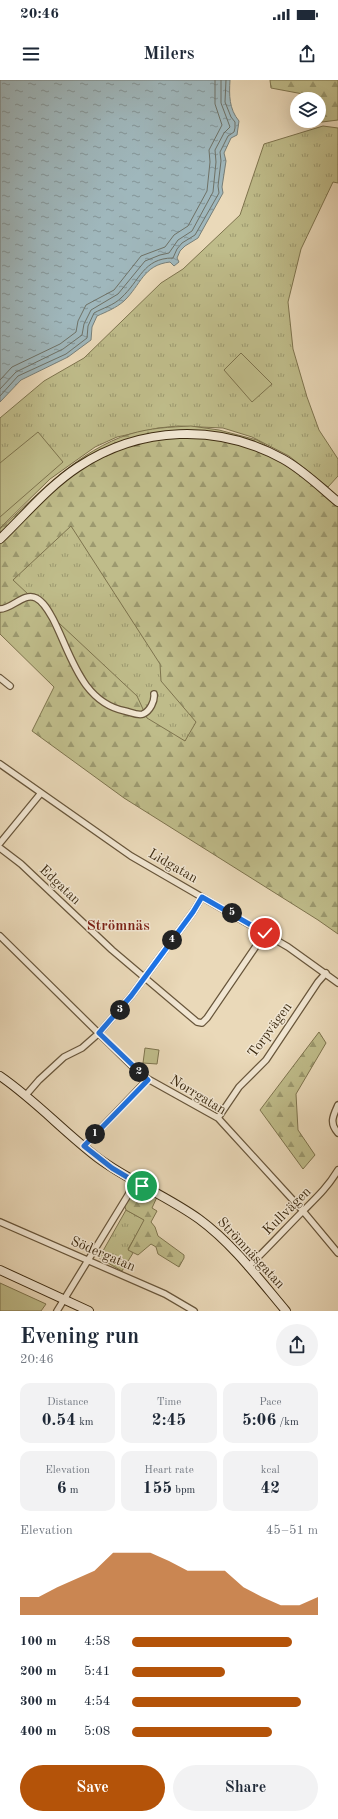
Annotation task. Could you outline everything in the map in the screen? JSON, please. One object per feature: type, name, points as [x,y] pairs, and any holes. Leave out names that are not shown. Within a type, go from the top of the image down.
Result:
[{"type":"street","points":[[0,539],[64,477],[97,455],[133,441],[173,434],[213,435],[237,440],[258,447],[284,459],[338,502]]},
{"type":"street","points":[[0,609],[11,607],[29,597],[35,597],[41,601],[56,624],[86,687],[107,704],[120,710],[144,714],[152,706],[154,694]]},
{"type":"street","points":[[0,678],[10,686]]},
{"type":"street","name":"Lidgatan","points":[[0,764],[131,856],[265,933],[326,973],[338,983]]},
{"type":"street","points":[[0,843],[41,793]]},
{"type":"street","name":"Edgatan","points":[[0,848],[21,864],[144,978],[191,1019],[202,1023],[207,1018],[265,933]]},
{"type":"street","points":[[26,1095],[39,1080],[64,1057],[82,1048],[99,1033],[131,996],[193,912],[202,897]]},
{"type":"street","name":"Norrgatan","points":[[0,936],[148,1080],[218,1118],[303,1211],[338,1253]]},
{"type":"street","name":"Torpvägen","points":[[218,1118],[239,1087],[266,1060],[318,982],[326,973]]},
{"type":"street","name":"Strömnäsgatan","points":[[0,1076],[26,1095],[84,1146],[112,1168],[186,1210],[204,1223],[230,1247],[286,1311]]},
{"type":"street","points":[[84,1146],[148,1080]]},
{"type":"street","points":[[338,1105],[332,1123],[333,1127],[338,1133]]},
{"type":"street","name":"Kullvägen","points":[[248,1267],[325,1189],[338,1170]]},
{"type":"street","points":[[57,1311],[136,1182]]},
{"type":"street","name":"Södergatan","points":[[0,1222],[88,1262],[165,1294],[194,1311]]},
{"type":"street","points":[[0,1270],[89,1311]]},
{"type":"green space","points":[[270,80],[338,80],[338,120],[326,122],[326,92],[292,92],[271,88]]},
{"type":"green space","points":[[326,126],[338,128],[338,183],[333,182],[301,249],[288,302],[293,349],[307,397],[319,430],[338,459],[338,476],[328,487],[289,456],[252,437],[223,428],[178,426],[158,428],[117,437],[95,447],[50,479],[0,528],[0,418],[44,381],[84,358],[161,283],[183,269],[240,215],[264,144],[316,128],[326,128]]},
{"type":"green space","points":[[241,353],[272,384],[252,402],[224,370]]},
{"type":"green space","points":[[191,426],[219,430],[257,440],[272,449],[287,463],[338,502],[338,934],[124,798],[32,731],[54,687],[0,634],[0,529],[60,474],[76,462],[111,441],[130,434],[153,429]],"holes":[[[71,526],[160,664],[161,681],[196,722],[185,741],[147,718],[137,696],[13,580]]]},
{"type":"green space","points":[[38,432],[63,462],[0,517],[0,463]]},
{"type":"green space","points":[[70,506],[217,708],[185,741],[120,725],[0,569]]},
{"type":"green space","points":[[319,1032],[326,1043],[296,1094],[298,1130],[315,1155],[303,1169],[260,1110]]},
{"type":"green space","points":[[145,1048],[159,1050],[157,1064],[143,1063]]},
{"type":"green space","points":[[135,1186],[157,1197],[152,1208],[157,1211],[151,1222],[155,1227],[158,1236],[184,1255],[179,1267],[158,1254],[156,1247],[151,1244],[138,1255],[128,1250],[144,1220],[126,1210],[124,1204]]},
{"type":"green space","points":[[126,1210],[145,1220],[128,1249],[133,1253],[122,1271],[99,1258]]},
{"type":"green space","points":[[0,1283],[46,1304],[41,1311],[0,1311]]},
{"type":"water","points":[[0,80],[230,80],[231,107],[239,121],[237,135],[231,138],[224,153],[226,161],[222,187],[223,193],[198,238],[180,251],[177,258],[179,262],[174,266],[170,262],[161,264],[148,271],[124,301],[114,308],[97,316],[92,327],[91,340],[68,357],[21,380],[0,402]]},
{"type":"district","name":"Strömnäs","points":[[118,926]]},
{"type":"route","points":[[142,1186],[96,1157],[84,1146],[148,1080],[99,1033],[131,996],[193,912],[202,897],[265,933]]}]
